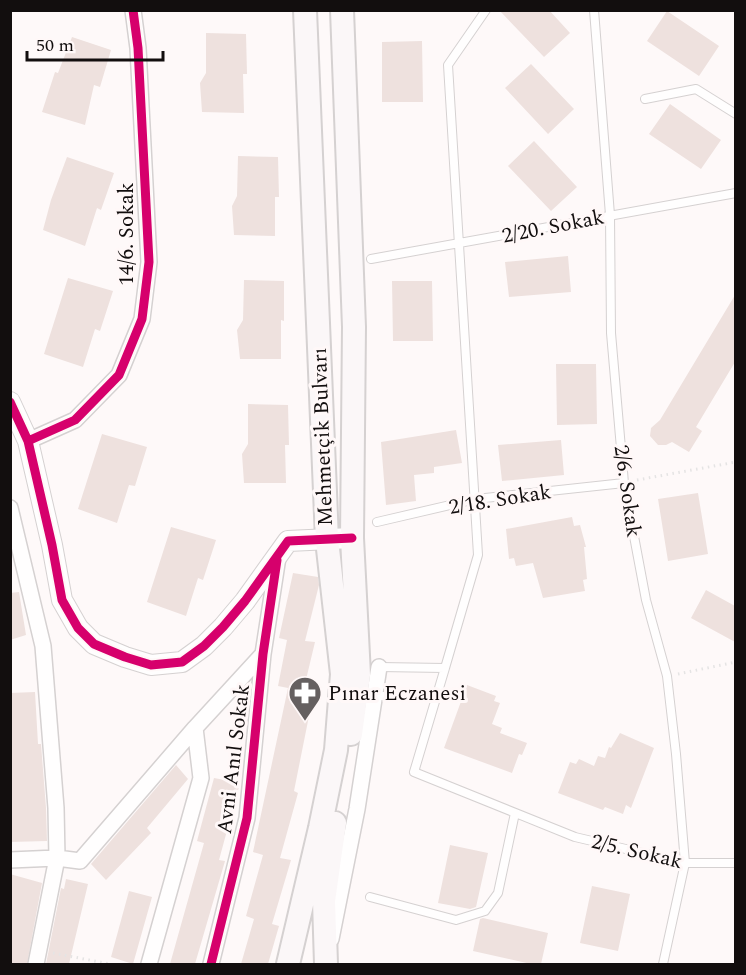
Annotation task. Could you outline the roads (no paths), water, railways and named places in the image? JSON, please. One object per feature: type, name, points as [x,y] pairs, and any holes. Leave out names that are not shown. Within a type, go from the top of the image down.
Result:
[{"type":"main road","name":"Mehmetçik Bulvarı","points":[[288,964],[336,750],[360,672],[327,540],[305,10]]},
{"type":"main road","name":"Mehmetçik Bulvarı","points":[[326,960],[324,901],[360,672],[352,538],[354,327],[342,10]]},
{"type":"street","name":"14/6. Sokak","points":[[28,441],[75,420],[119,375],[142,319],[148,262],[138,48],[133,10]]},
{"type":"street","points":[[10,402],[28,441],[62,600],[78,628],[94,644],[125,657],[151,665],[182,662],[204,646],[223,627],[245,601],[288,541],[352,538]]},
{"type":"street","points":[[10,508],[43,646],[56,808],[57,858],[38,958]]},
{"type":"street","name":"Avni Anıl Sokak","points":[[211,964],[247,818],[263,654],[278,555]]},
{"type":"street","points":[[10,860],[57,858],[80,861],[195,728],[263,654]]},
{"type":"street","points":[[326,960],[335,926],[357,809],[374,696],[360,672]]},
{"type":"street","points":[[149,964],[201,778],[195,728]]},
{"type":"lane","points":[[374,696],[436,696],[478,555],[448,65],[486,10]]},
{"type":"lane","name":"2/6. Sokak","points":[[594,10],[610,215],[611,333],[624,483],[646,600],[667,676],[685,864],[663,964]]},
{"type":"lane","points":[[645,99],[696,89],[735,114]]},
{"type":"lane","name":"2/20. Sokak","points":[[371,259],[735,193]]},
{"type":"lane","name":"2/18. Sokak","points":[[377,522],[476,499],[624,483]]},
{"type":"lane","points":[[360,672],[445,668]]},
{"type":"lane","name":"2/5. Sokak","points":[[436,696],[414,772],[575,837],[685,864],[735,863]]},
{"type":"lane","points":[[370,897],[456,920],[485,911],[498,893],[515,813]]},
{"type":"place","name":"Pınar Eczanesi","points":[[305,722]]}]
